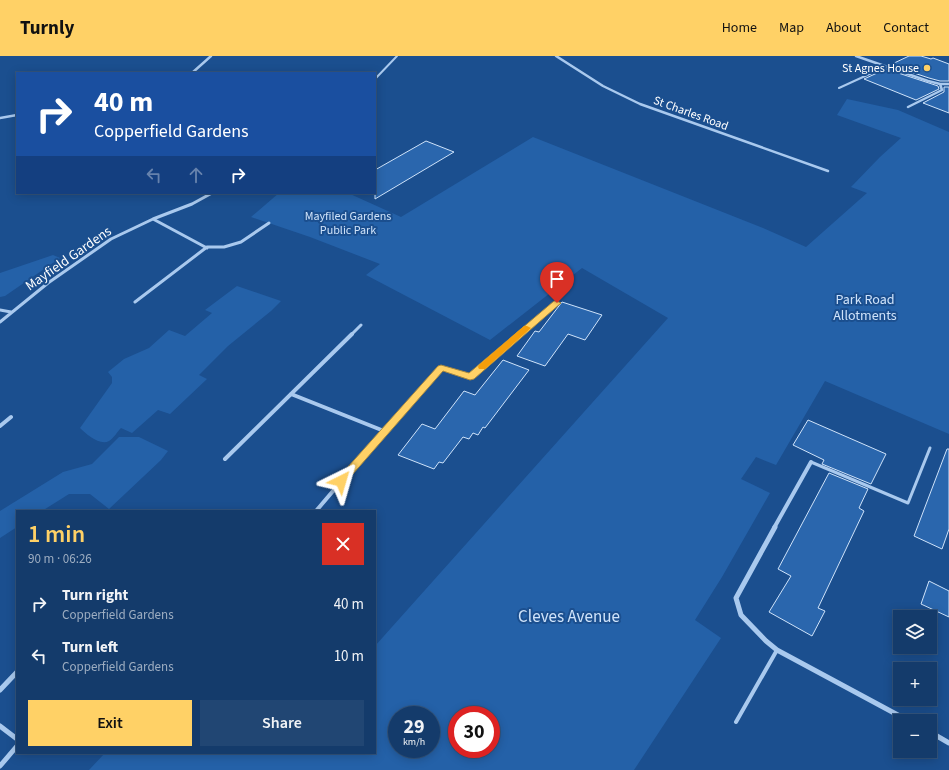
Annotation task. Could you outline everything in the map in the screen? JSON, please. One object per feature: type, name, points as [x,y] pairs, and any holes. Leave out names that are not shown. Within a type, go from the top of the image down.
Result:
[{"type":"street","points":[[193,72],[211,56]]},
{"type":"street","name":"St Charles Road","points":[[556,56],[603,86],[640,104],[828,171]]},
{"type":"street","points":[[856,56],[940,84],[949,84]]},
{"type":"street","points":[[908,107],[942,90],[940,84]]},
{"type":"street","points":[[0,118],[16,115]]},
{"type":"street","name":"Mayfield Gardens","points":[[0,322],[48,283],[111,239],[153,219],[192,204],[210,194]]},
{"type":"street","points":[[153,219],[207,248],[224,247],[241,242],[269,223]]},
{"type":"street","points":[[135,302],[207,248]]},
{"type":"street","points":[[317,510],[384,431],[441,368],[470,377],[557,303]]},
{"type":"street","points":[[0,310],[11,312]]},
{"type":"street","points":[[225,459],[361,325]]},
{"type":"street","points":[[290,394],[384,431]]},
{"type":"street","points":[[0,426],[11,417]]},
{"type":"street","points":[[811,462],[736,598],[741,615],[766,642],[777,650],[896,714]]},
{"type":"street","points":[[0,690],[16,673]]},
{"type":"street","points":[[0,726],[16,738]]},
{"type":"street","points":[[937,736],[949,743]]},
{"type":"street","points":[[0,766],[16,747]]},
{"type":"lane","points":[[376,78],[397,56]]},
{"type":"lane","points":[[839,88],[887,66]]},
{"type":"lane","points":[[811,462],[908,503],[930,448]]},
{"type":"lane","points":[[736,722],[777,650]]},
{"type":"green space","points":[[847,99],[898,110],[949,132],[949,434],[825,381],[776,465],[756,457],[741,479],[770,493],[722,577],[695,620],[721,638],[634,770],[89,770],[104,754],[376,754],[376,645],[668,318],[582,268],[490,340],[366,275],[380,264],[310,237],[251,217],[278,194],[350,194],[401,217],[533,137],[763,228],[806,247],[867,193],[851,187],[901,138],[837,115]]},
{"type":"green space","points":[[53,255],[60,258],[5,296],[0,297],[0,273]]},
{"type":"green space","points":[[237,286],[281,301],[228,346],[199,375],[207,379],[170,414],[158,410],[132,433],[121,428],[109,441],[105,442],[93,439],[80,428],[112,383],[112,377],[108,372],[124,359],[149,348],[169,330],[185,336],[212,313],[205,310]]},
{"type":"green space","points":[[119,437],[139,437],[168,451],[161,460],[109,509],[90,494],[69,494],[44,510],[16,510],[16,528],[0,538],[0,511],[63,472],[92,464]]},
{"type":"building","name":"St Agnes House","points":[[909,56],[933,58],[949,64],[949,81],[940,81],[890,65]]},
{"type":"building","points":[[886,69],[938,86],[939,89],[916,100],[864,79]]},
{"type":"building","points":[[944,87],[949,87],[949,113],[923,103],[944,92]]},
{"type":"building","points":[[426,141],[454,152],[375,199],[376,169]]},
{"type":"building","points":[[562,302],[602,315],[585,340],[568,334],[545,366],[517,356],[535,331],[539,332]]},
{"type":"building","points":[[503,360],[529,370],[478,435],[473,433],[469,439],[463,437],[443,463],[439,462],[434,469],[398,455],[422,424],[435,429],[464,391],[475,395]]},
{"type":"building","points":[[808,420],[886,454],[871,484],[822,464],[824,460],[793,445]]},
{"type":"building","points":[[947,449],[949,449],[949,529],[942,549],[914,536]]},
{"type":"building","points":[[829,473],[868,489],[859,508],[864,511],[818,608],[825,611],[812,636],[769,612],[791,576],[778,569]]},
{"type":"building","points":[[929,581],[949,591],[949,617],[937,611],[937,610],[921,604]]},
{"type":"slow traffic","points":[[482,367],[527,328]]},
{"type":"place","name":"St Agnes House","points":[[927,68]]},
{"type":"route","points":[[341,481],[441,368],[470,377],[557,303]]},
{"type":"park label","name":"Mayfiled Gardens Public Park","points":[[348,223]]},
{"type":"park label","name":"Park Road Allotments","points":[[865,308]]},
{"type":"park label","name":"Cleves Avenue","points":[[569,616]]}]
